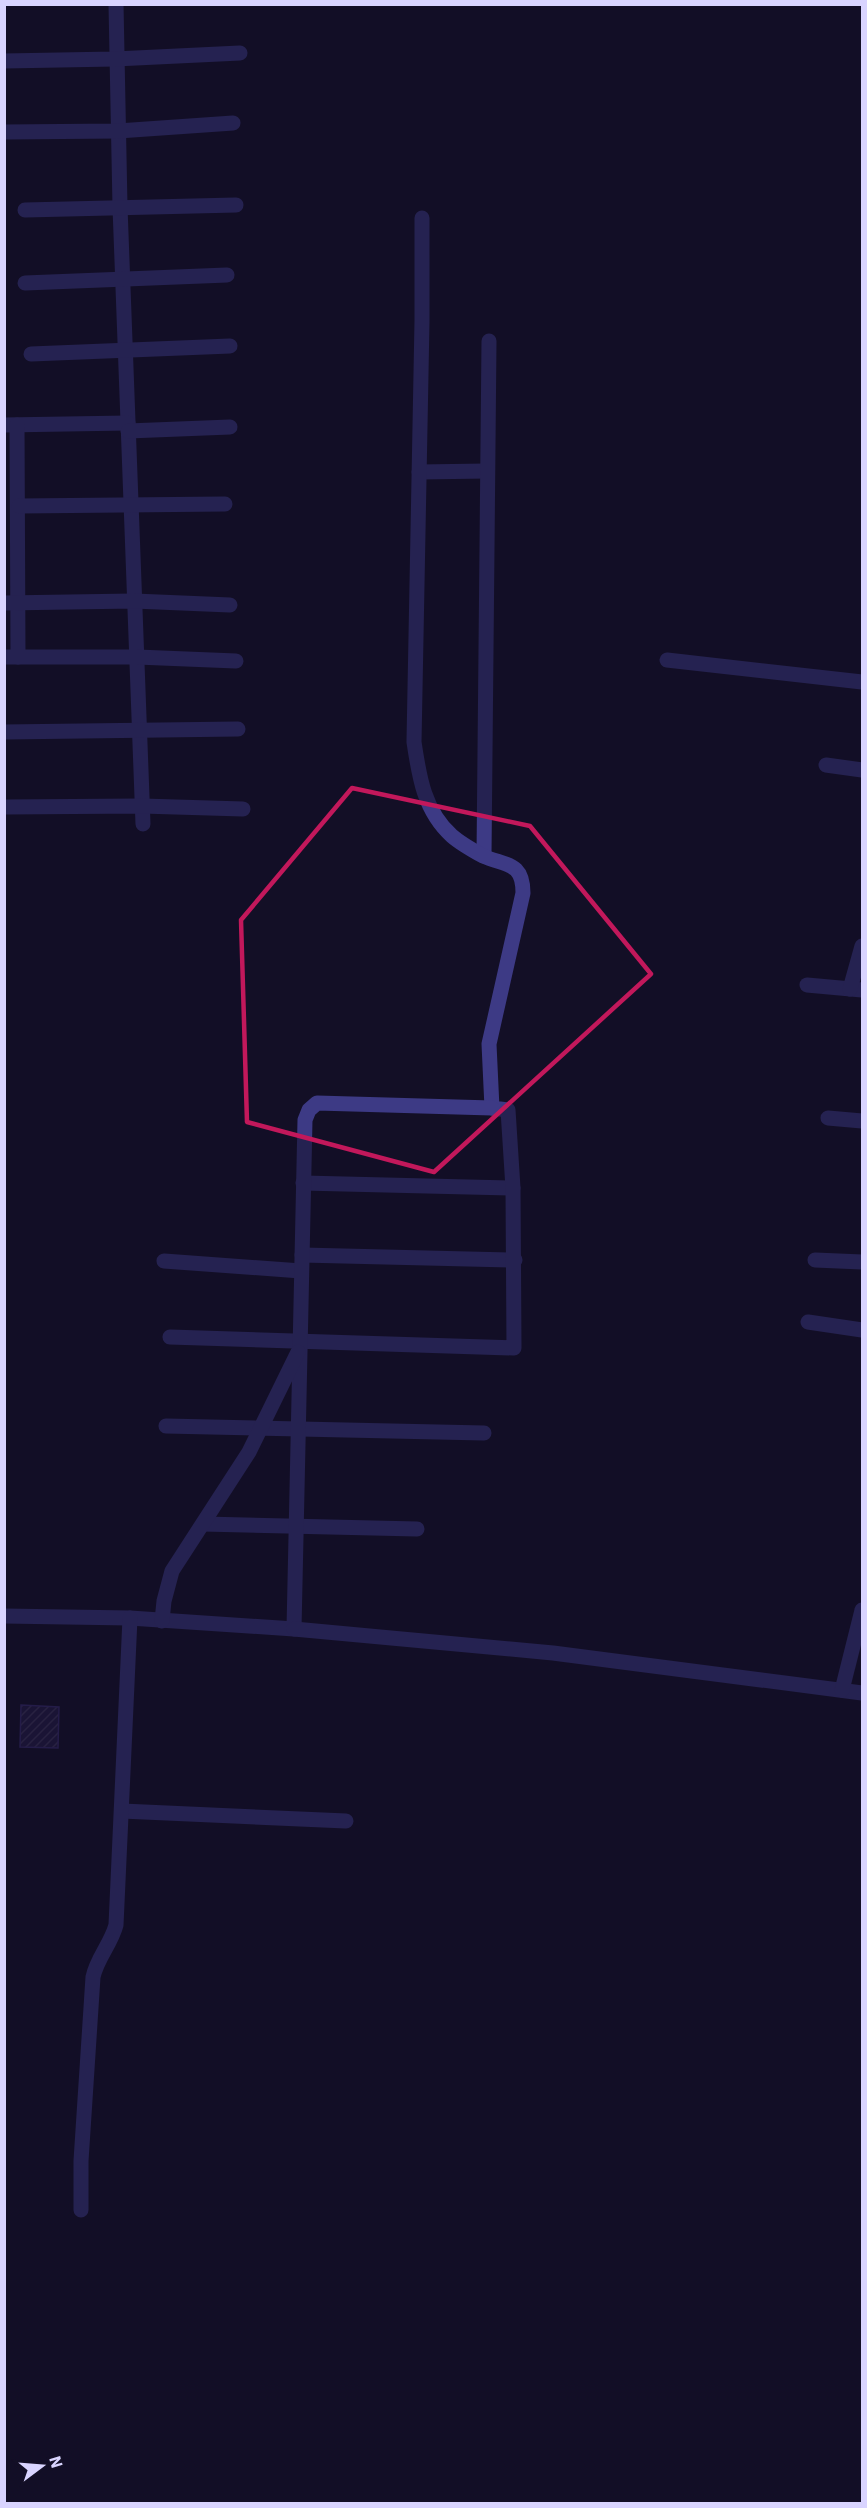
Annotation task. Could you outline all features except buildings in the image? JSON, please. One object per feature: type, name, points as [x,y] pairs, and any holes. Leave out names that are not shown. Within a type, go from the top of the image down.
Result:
[{"type":"street","points":[[116,4],[115,59],[143,824]]},
{"type":"street","points":[[4,61],[240,53]]},
{"type":"street","points":[[5,132],[118,130],[233,123]]},
{"type":"street","points":[[25,210],[236,205]]},
{"type":"street","points":[[422,218],[414,742],[418,769],[430,808],[452,836],[484,856],[508,863],[519,873],[523,884],[523,893],[489,1044],[492,1108]]},
{"type":"street","points":[[25,283],[227,275]]},
{"type":"street","points":[[484,856],[489,341]]},
{"type":"street","points":[[31,354],[230,346]]},
{"type":"street","points":[[230,428],[11,425],[19,506],[12,603],[11,657],[137,657],[236,661]]},
{"type":"street","points":[[419,472],[487,471]]},
{"type":"street","points":[[19,506],[225,504]]},
{"type":"street","points":[[12,603],[230,604]]},
{"type":"street","points":[[667,660],[862,682]]},
{"type":"street","points":[[4,732],[238,729]]},
{"type":"street","points":[[826,765],[862,770]]},
{"type":"street","points":[[4,807],[142,806],[243,809]]},
{"type":"street","points":[[807,985],[856,989],[862,946]]},
{"type":"street","points":[[170,1337],[301,1345],[514,1348],[515,1260],[508,1110],[317,1103],[309,1110],[304,1120],[301,1345],[294,1629]]},
{"type":"street","points":[[828,1118],[862,1120]]},
{"type":"street","points":[[303,1183],[513,1188]]},
{"type":"street","points":[[164,1261],[302,1263],[515,1260]]},
{"type":"street","points":[[815,1260],[862,1262]]},
{"type":"street","points":[[808,1322],[862,1330]]},
{"type":"street","points":[[162,1621],[164,1601],[172,1571],[249,1452],[301,1345]]},
{"type":"street","points":[[166,1426],[483,1433]]},
{"type":"street","points":[[203,1524],[417,1529]]},
{"type":"street","points":[[842,1690],[862,1610]]},
{"type":"street","points":[[4,1616],[130,1618],[294,1629],[553,1653],[862,1693]]},
{"type":"street","points":[[81,2210],[81,2161],[93,1977],[96,1965],[116,1925],[130,1618]]},
{"type":"street","points":[[123,1811],[346,1821]]},
{"type":"highlighted area","points":[[352,788],[530,826],[651,974],[434,1172],[247,1122],[241,920]]}]
